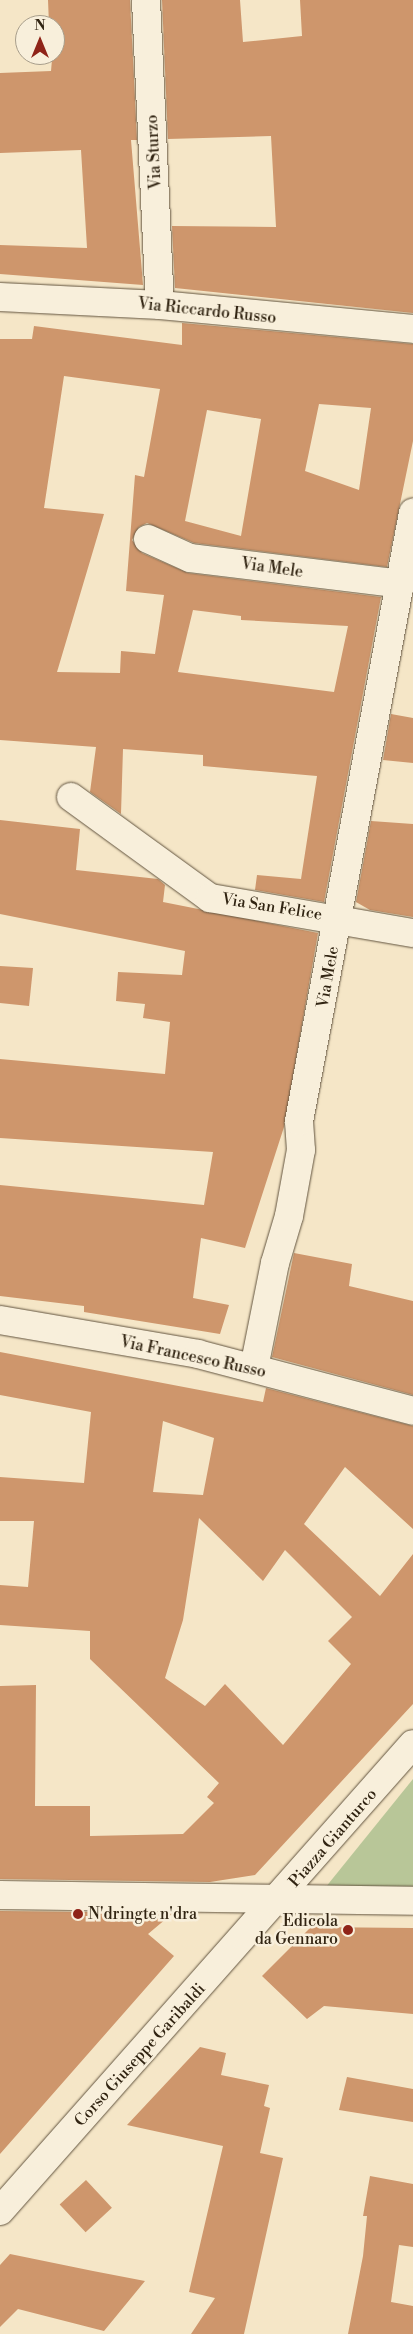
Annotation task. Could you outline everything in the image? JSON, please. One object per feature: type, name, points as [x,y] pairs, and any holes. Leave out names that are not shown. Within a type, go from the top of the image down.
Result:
[{"type":"street","name":"Via Sturzo","points":[[146,0],[160,305]]},
{"type":"street","name":"Via Riccardo Russo","points":[[0,297],[160,305],[413,329]]},
{"type":"street","name":"Via Mele","points":[[254,1368],[275,1263],[290,1216],[301,1150],[299,1121],[413,513]]},
{"type":"street","name":"Via Mele","points":[[148,539],[190,558],[401,584]]},
{"type":"street","name":"Via San Felice","points":[[71,797],[210,898],[338,917],[413,933]]},
{"type":"street","name":"Via Francesco Russo","points":[[0,1320],[254,1368],[413,1411]]},
{"type":"street","name":"Piazza Gianturco","points":[[280,1899],[413,1744]]},
{"type":"street","points":[[0,1895],[280,1899]]},
{"type":"street","name":"Piazza Gianturco","points":[[280,1899],[413,1900]]},
{"type":"street","name":"Corso Giuseppe Garibaldi","points":[[0,2210],[280,1899]]},
{"type":"green space","points":[[413,1779],[413,1888],[325,1888]]},
{"type":"building","points":[[48,0],[130,0],[137,140],[131,140],[143,285],[0,274],[0,245],[87,248],[81,150],[0,153],[0,73],[51,71],[52,65],[65,65],[65,15],[49,15]]},
{"type":"building","points":[[162,0],[240,0],[243,42],[302,36],[300,0],[413,0],[413,313],[175,288],[172,226],[276,227],[271,136],[168,139]]},
{"type":"building","points":[[182,323],[413,344],[413,441],[387,567],[194,543],[147,523],[139,527],[132,540],[142,553],[188,573],[381,597],[324,902],[255,890],[257,875],[301,879],[317,776],[203,766],[203,755],[123,749],[121,814],[90,792],[96,747],[0,740],[0,339],[32,339],[34,326],[182,345]],"holes":[[[64,376],[160,389],[144,477],[135,475],[126,591],[164,595],[155,654],[121,651],[120,673],[57,672],[104,514],[44,508]],[[319,404],[371,408],[359,490],[305,471]],[[207,410],[261,419],[241,536],[185,521]],[[193,610],[241,616],[241,620],[348,626],[334,692],[178,672]]]},
{"type":"building","points":[[391,714],[413,718],[413,763],[383,760]]},
{"type":"building","points":[[0,820],[80,829],[76,870],[158,879],[165,885],[163,902],[318,933],[284,1127],[245,1248],[201,1238],[193,1298],[229,1305],[220,1334],[84,1312],[84,1306],[0,1296],[0,1185],[204,1205],[213,1152],[0,1138],[0,1059],[165,1074],[170,1022],[143,1018],[145,1004],[116,1001],[118,972],[182,975],[185,951],[0,914]]},
{"type":"building","points":[[371,821],[413,824],[413,917],[370,910],[356,902]]},
{"type":"building","points":[[0,966],[33,968],[29,1006],[0,1003]]},
{"type":"building","points":[[294,1253],[352,1264],[349,1286],[413,1301],[413,1395],[272,1357]]},
{"type":"building","points":[[0,1352],[263,1402],[266,1388],[413,1426],[413,1529],[345,1467],[304,1524],[380,1596],[413,1554],[413,1704],[255,1875],[210,1882],[0,1879],[0,1686],[36,1685],[35,1806],[90,1806],[90,1836],[183,1834],[214,1803],[207,1797],[219,1783],[90,1659],[90,1631],[0,1625],[0,1585],[28,1587],[34,1521],[0,1521],[0,1477],[84,1483],[91,1412],[0,1395]],"holes":[[[163,1421],[214,1438],[203,1495],[153,1492]],[[199,1518],[263,1581],[285,1550],[352,1617],[328,1641],[351,1664],[283,1745],[225,1684],[205,1706],[165,1678],[183,1620]]]},
{"type":"building","points":[[0,1911],[173,1913],[148,1934],[174,1956],[0,2154]]},
{"type":"building","points":[[311,1927],[413,1928],[413,2014],[324,2006],[307,2019],[262,1976]]},
{"type":"building","points":[[200,2047],[226,2053],[221,2075],[269,2085],[264,2106],[270,2108],[260,2153],[283,2158],[244,2334],[191,2334],[215,2298],[189,2292],[223,2146],[127,2125]]},
{"type":"building","points":[[347,2077],[413,2089],[413,2122],[339,2110]]},
{"type":"building","points":[[370,2176],[413,2184],[413,2247],[399,2245],[391,2302],[413,2306],[413,2334],[348,2334],[363,2256],[367,2216],[363,2216]]},
{"type":"building","points":[[86,2180],[112,2208],[86,2232],[60,2205]]},
{"type":"building","points":[[10,2254],[145,2281],[104,2331],[18,2309],[0,2327],[0,2265]]},
{"type":"place","name":"N'dringte n'dra","points":[[78,1914]]},
{"type":"place","name":"Edicola da Gennaro","points":[[348,1930]]}]
